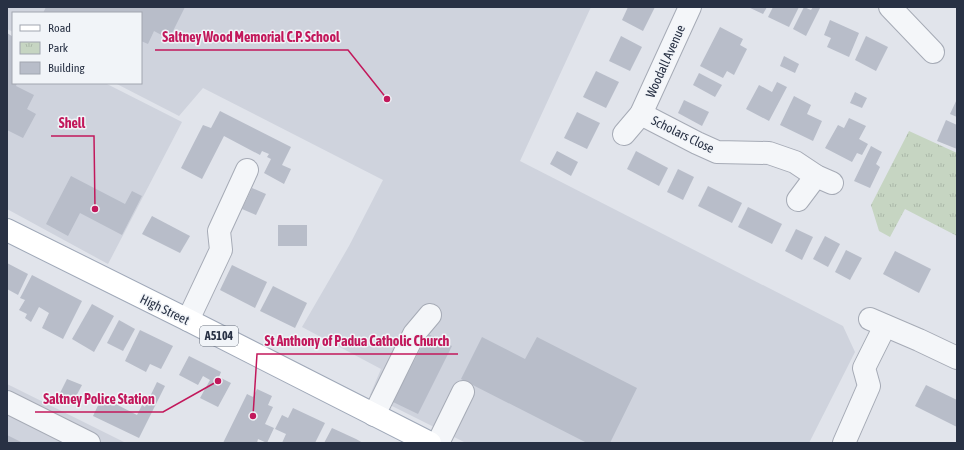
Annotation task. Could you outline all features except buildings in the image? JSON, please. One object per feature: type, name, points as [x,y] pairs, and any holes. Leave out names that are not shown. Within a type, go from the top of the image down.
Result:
[{"type":"main road","name":"High Street","points":[[7,230],[430,443]]},
{"type":"street","name":"Woodall Avenue","points":[[624,134],[641,114],[690,7]]},
{"type":"street","points":[[890,7],[933,52]]},
{"type":"street","name":"Scholars Close","points":[[641,114],[717,152],[769,153],[795,162],[824,180],[798,200]]},
{"type":"street","points":[[188,320],[221,250],[219,231],[247,170]]},
{"type":"street","points":[[374,415],[414,334],[430,315]]},
{"type":"street","points":[[844,443],[869,386],[864,368],[877,322],[957,358]]},
{"type":"street","points":[[438,443],[464,392]]},
{"type":"street","points":[[7,402],[89,443]]},
{"type":"shaded area","points":[[7,7],[591,7],[520,161],[843,326],[855,352],[809,443],[466,443],[370,395],[381,369],[302,327],[349,246],[383,180],[203,88],[179,116],[117,84],[142,84],[142,12],[12,12],[12,32],[7,29]]},
{"type":"shaded area","points":[[7,33],[12,36],[12,84],[107,84],[182,122],[108,264],[7,209]]},
{"type":"shaded area","points":[[7,384],[126,443],[7,443]]},
{"type":"green space","points":[[909,131],[957,153],[957,236],[905,209],[890,237],[879,231],[871,205]]},
{"type":"place","name":"Saltney Wood Memorial C.P. School","points":[[387,99]]},
{"type":"place","name":"Shell","points":[[95,209]]},
{"type":"place","name":"Saltney Police Station","points":[[218,381]]},
{"type":"place","name":"St Anthony of Padua Catholic Church","points":[[253,416]]}]
